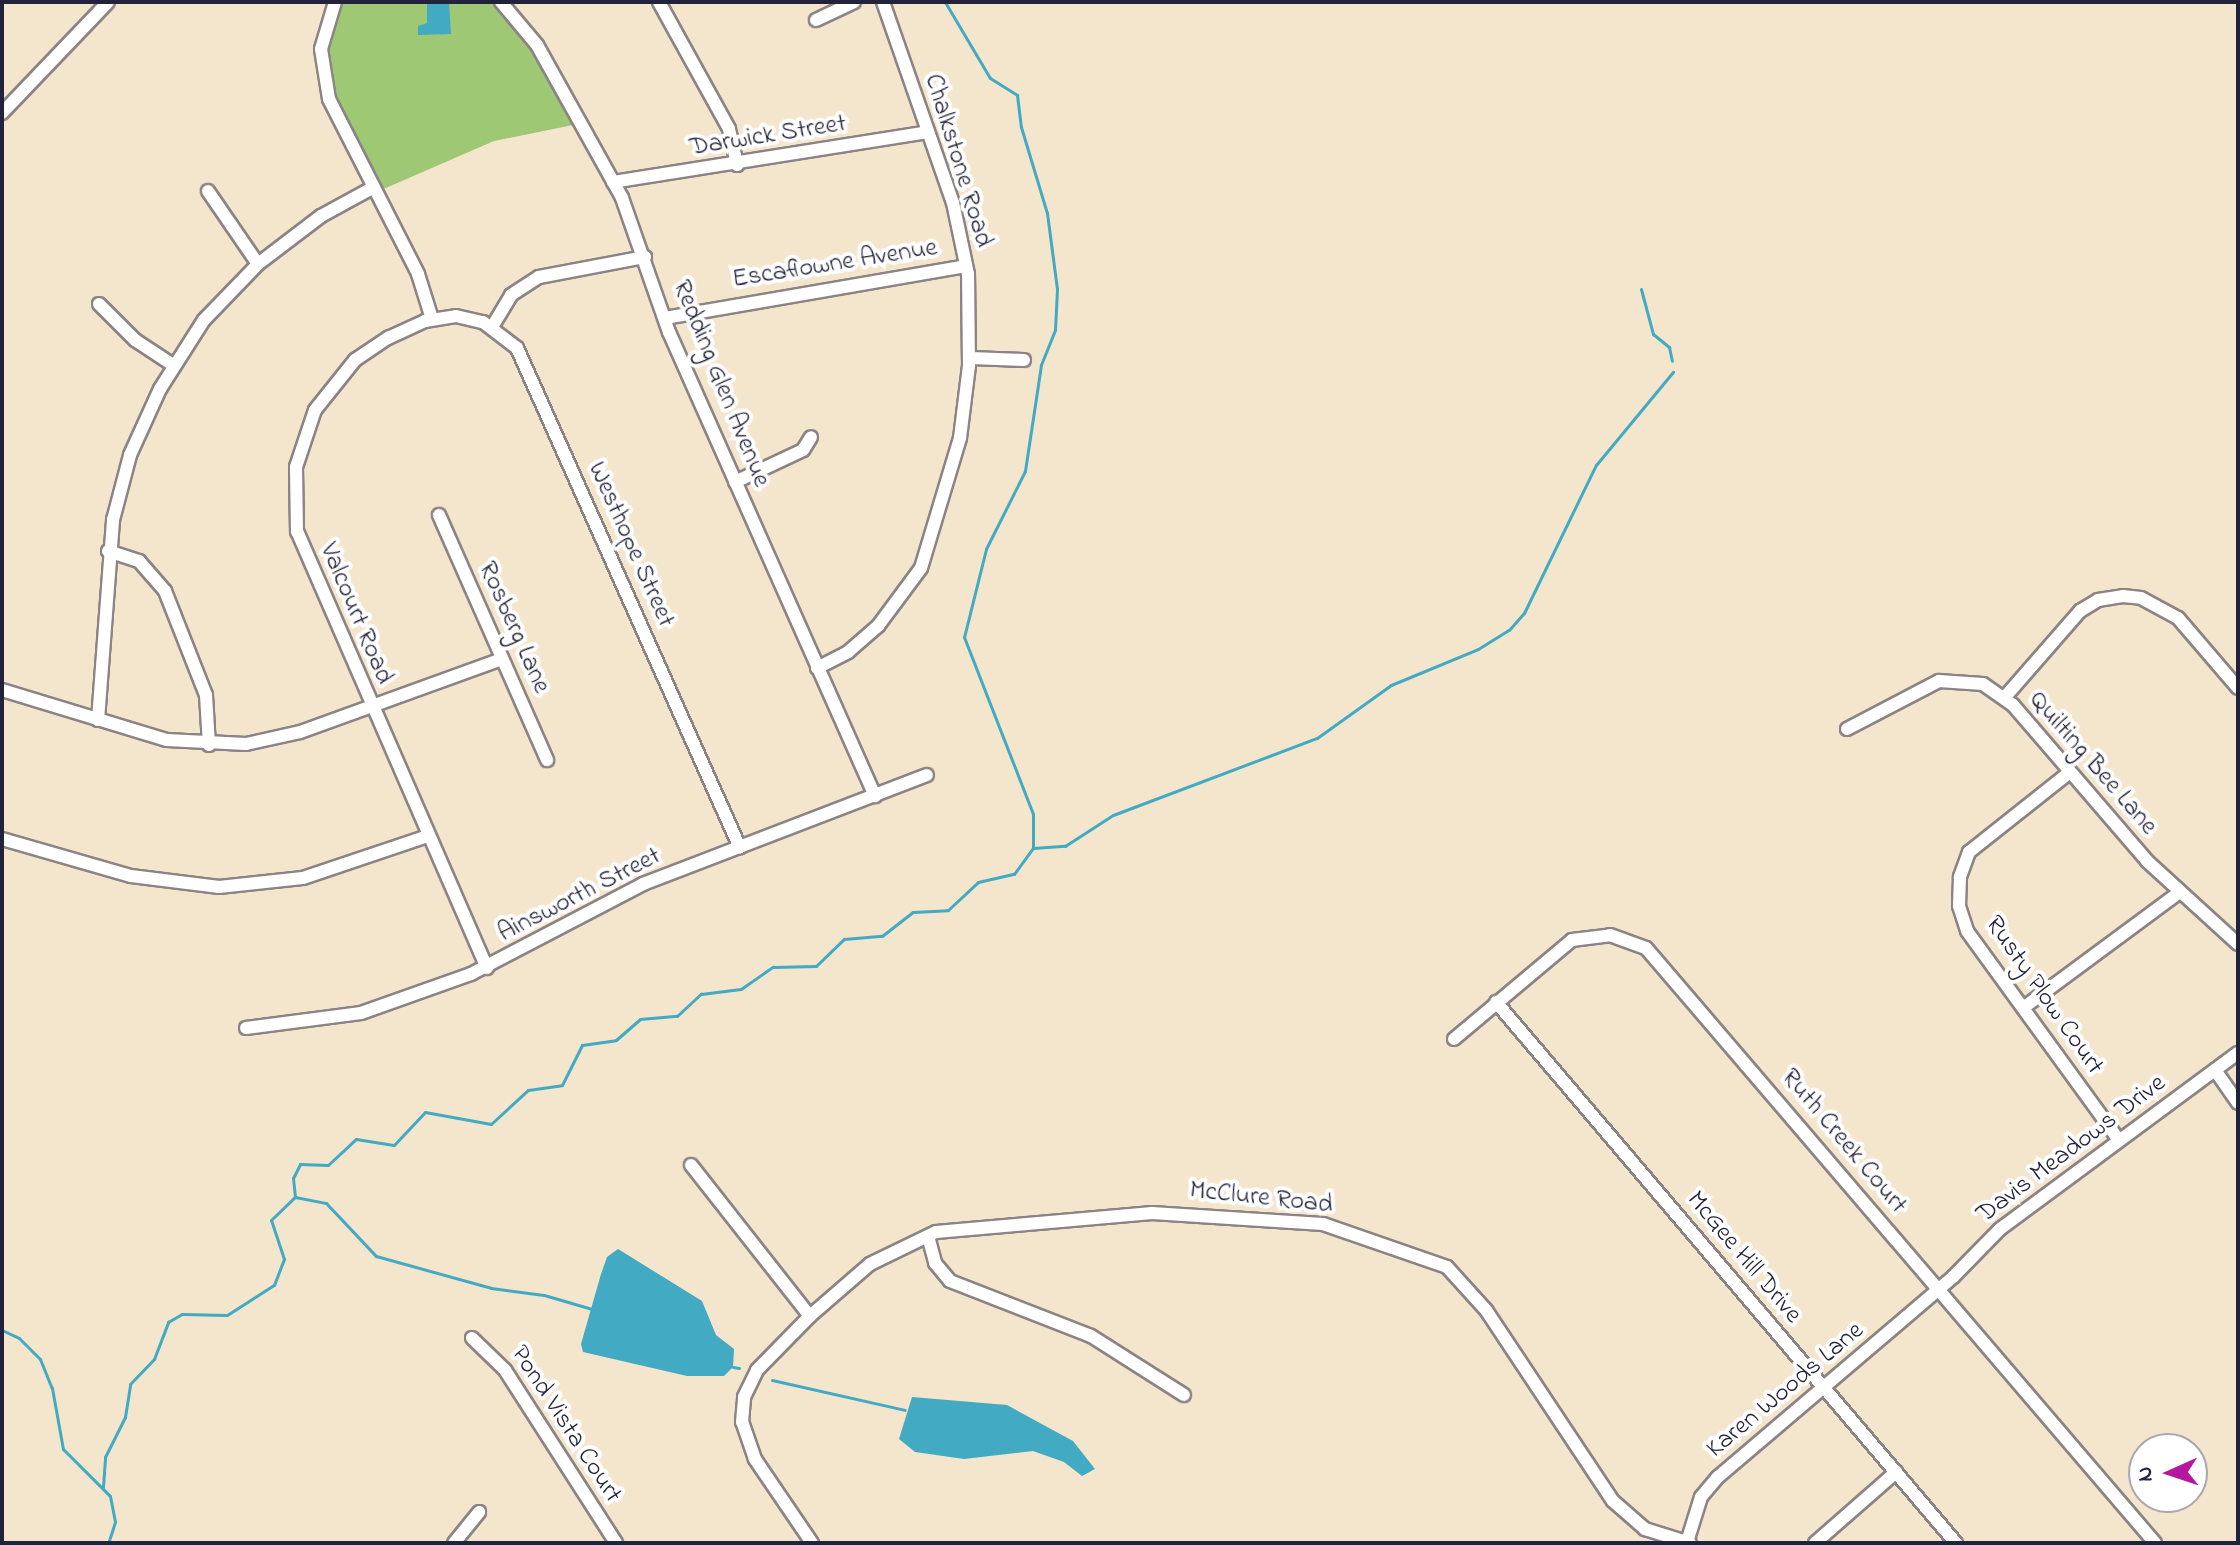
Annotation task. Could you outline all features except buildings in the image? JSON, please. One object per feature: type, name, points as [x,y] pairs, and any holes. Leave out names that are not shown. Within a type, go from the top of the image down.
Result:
[{"type":"street","points":[[2,113],[108,2]]},
{"type":"street","points":[[335,2],[324,34],[323,74],[334,110],[418,274],[432,319]]},
{"type":"street","name":"Redding Glen Avenue","points":[[501,2],[537,45],[613,182],[645,257],[665,318],[875,796]]},
{"type":"street","points":[[659,2],[729,129],[737,165]]},
{"type":"street","points":[[816,20],[854,2]]},
{"type":"street","name":"Chalkstone Road","points":[[817,668],[878,626],[921,568],[960,438],[970,358],[966,266],[953,203],[883,2]]},
{"type":"street","name":"Darwick Street","points":[[613,182],[737,165],[928,132]]},
{"type":"street","points":[[98,720],[108,551],[130,455],[173,365],[204,320],[258,264],[321,216],[374,187]]},
{"type":"street","points":[[208,191],[258,264]]},
{"type":"street","points":[[492,327],[511,295],[539,277],[645,257]]},
{"type":"street","name":"Escaflowne Avenue","points":[[665,318],[966,266]]},
{"type":"street","points":[[99,304],[135,340],[173,365]]},
{"type":"street","name":"Westhope Street","points":[[432,319],[456,316],[492,327],[517,348],[740,848]]},
{"type":"street","name":"Valcourt Road","points":[[432,319],[371,348],[340,376],[315,410],[296,467],[294,509],[303,551],[487,968]]},
{"type":"street","points":[[970,358],[1024,360]]},
{"type":"street","points":[[735,482],[803,450],[811,437]]},
{"type":"street","name":"Rosberg Lane","points":[[439,515],[547,760]]},
{"type":"street","points":[[108,551],[139,561],[165,591],[206,695],[209,745]]},
{"type":"street","points":[[2005,697],[2080,611],[2098,600],[2123,596],[2141,598],[2178,618],[2238,688]]},
{"type":"street","points":[[2,690],[167,740],[209,745],[283,737],[502,659]]},
{"type":"street","name":"Quilting Bee Lane","points":[[1847,729],[1939,681],[1983,684],[2005,697],[2180,892],[2238,944]]},
{"type":"street","name":"Rusty Plow Court","points":[[2070,772],[1987,834],[1969,852],[1960,877],[1959,906],[1967,931],[2119,1140]]},
{"type":"street","name":"Ainsworth Street","points":[[246,1028],[361,1013],[487,968],[643,884],[927,775]]},
{"type":"street","points":[[2,839],[131,876],[219,887],[303,878],[428,836]]},
{"type":"street","points":[[2023,1008],[2180,892]]},
{"type":"street","name":"Ruth Creek Court","points":[[1454,1039],[1572,940],[1610,935],[1646,948],[2155,1543]]},
{"type":"street","name":"McGee Hill Drive","points":[[1496,1002],[1956,1543]]},
{"type":"street","name":"Davis Meadows Drive","points":[[1939,1289],[2000,1229],[2238,1053]]},
{"type":"street","points":[[2215,1070],[2238,1103]]},
{"type":"street","points":[[691,1165],[810,1316]]},
{"type":"street","name":"McClure Road","points":[[812,1543],[755,1459],[742,1422],[744,1397],[757,1370],[810,1316],[870,1264],[928,1236],[974,1226],[1179,1213],[1323,1224],[1435,1259],[1456,1274],[1486,1310],[1625,1515],[1645,1529],[1688,1543]]},
{"type":"street","points":[[928,1236],[935,1263],[950,1281],[1091,1336],[1184,1395]]},
{"type":"street","name":"Karen Woods Lane","points":[[1688,1543],[1708,1488],[1939,1289]]},
{"type":"street","name":"Pond Vista Court","points":[[472,1338],[505,1370],[616,1543]]},
{"type":"street","points":[[1815,1543],[1896,1472]]},
{"type":"street","points":[[454,1543],[479,1512]]},
{"type":"green space","points":[[337,2],[497,2],[525,31],[578,124],[494,141],[379,191],[332,100],[324,63]]},
{"type":"water","points":[[427,2],[449,2],[451,34],[418,35],[418,26],[427,23]]},
{"type":"water","points":[[618,1249],[702,1301],[716,1335],[734,1349],[733,1367],[724,1376],[687,1376],[583,1352],[581,1344],[601,1274],[607,1257]]},
{"type":"water","points":[[912,1397],[1007,1405],[1073,1441],[1095,1469],[1082,1476],[1064,1462],[1033,1451],[964,1459],[915,1452],[899,1439]]},
{"type":"waterway","points":[[945,2],[990,78],[1017,95],[1021,127],[1047,213],[1057,289],[1055,330],[1041,365],[1025,471],[986,549],[964,637],[1033,814],[1033,848]]},
{"type":"waterway","points":[[1641,289],[1653,334],[1669,347],[1672,361]]},
{"type":"waterway","points":[[295,1197],[293,1178],[300,1164],[328,1165],[356,1139],[394,1145],[425,1112],[491,1124],[528,1090],[562,1085],[582,1045],[616,1040],[640,1019],[677,1016],[701,994],[741,989],[773,967],[816,966],[844,939],[882,936],[913,912],[948,910],[978,882],[1014,874],[1033,848],[1065,846],[1113,815],[1317,738],[1391,685],[1478,649],[1509,630],[1524,613],[1596,465],[1673,372]]},
{"type":"waterway","points":[[103,1487],[105,1457],[125,1417],[130,1384],[154,1359],[168,1322],[182,1314],[227,1315],[274,1285],[284,1259],[271,1220],[295,1197],[326,1203],[376,1256],[491,1288],[544,1295],[592,1309]]},
{"type":"waterway","points":[[2,1330],[19,1338],[40,1359],[52,1388],[63,1449],[110,1496],[115,1522],[108,1543]]},
{"type":"waterway","points":[[733,1367],[739,1368]]},
{"type":"waterway","points":[[772,1380],[905,1410]]}]
